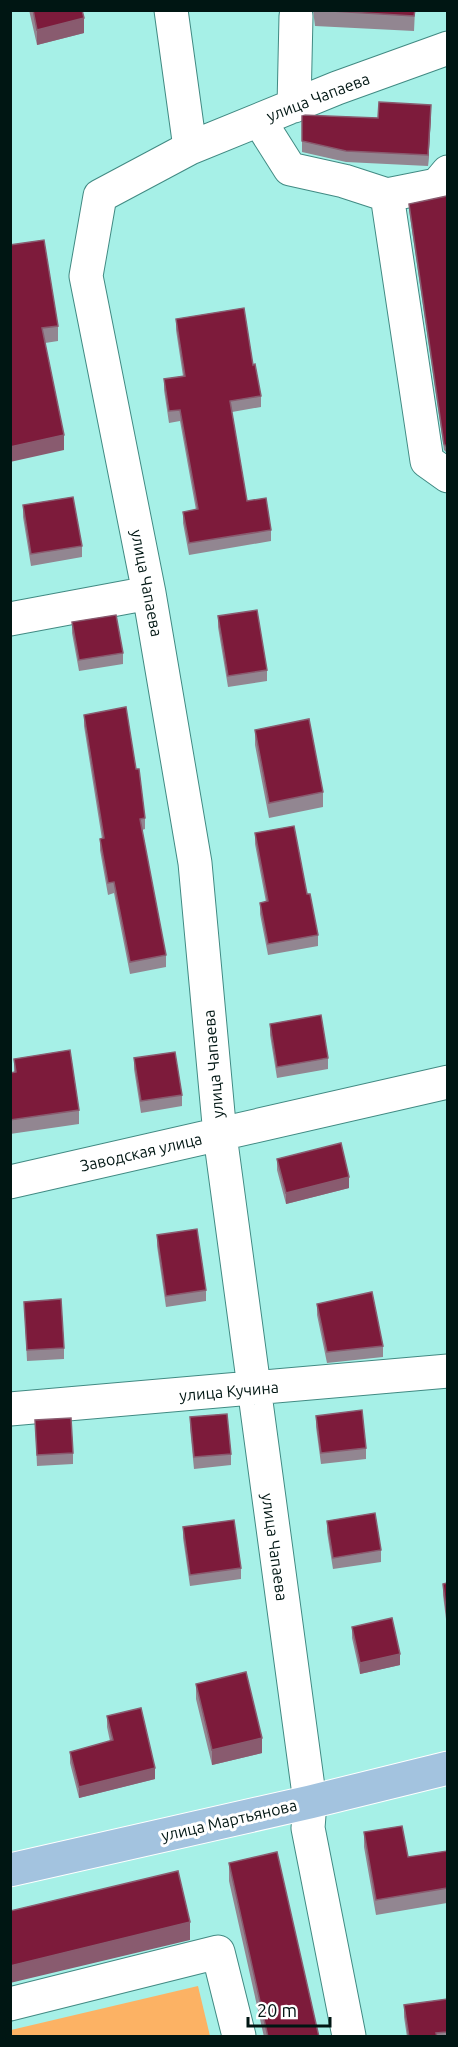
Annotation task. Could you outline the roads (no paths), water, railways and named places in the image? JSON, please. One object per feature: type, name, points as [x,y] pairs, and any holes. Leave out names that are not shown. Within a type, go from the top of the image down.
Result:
[{"type":"main road","name":"улица Мартьянова","points":[[10,1870],[310,1802],[447,1768]]},
{"type":"street","points":[[171,10],[190,148]]},
{"type":"street","points":[[294,106],[296,16]]},
{"type":"street","name":"улица Чапаева","points":[[349,2037],[308,1828],[310,1802],[220,1135],[195,863],[149,593],[86,276],[100,196],[190,148],[294,106],[446,54]]},
{"type":"street","points":[[259,120],[290,169],[344,181],[387,195],[436,185],[447,172]]},
{"type":"street","points":[[387,195],[427,461],[447,476]]},
{"type":"street","points":[[10,619],[149,593]]},
{"type":"street","name":"Заводская улица","points":[[10,1182],[447,1082]]},
{"type":"street","name":"улица Кучина","points":[[10,1409],[447,1371]]},
{"type":"street","points":[[10,2004],[218,1952],[239,2037]]}]
